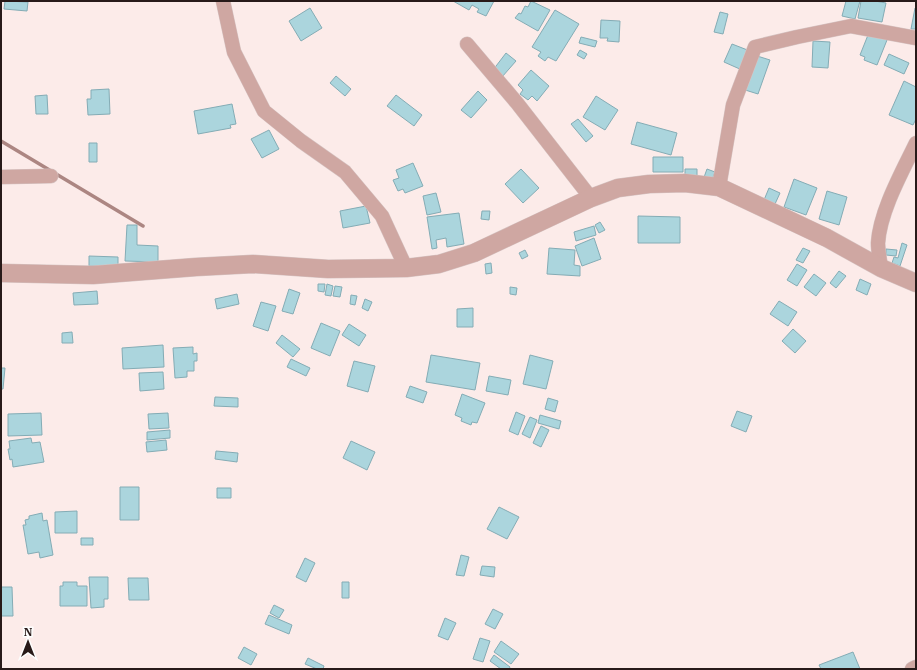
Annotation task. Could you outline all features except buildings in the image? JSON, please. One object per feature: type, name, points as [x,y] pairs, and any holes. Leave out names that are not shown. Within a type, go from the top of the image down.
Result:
[{"type":"street","points":[[223,1],[234,52],[264,111],[301,141],[345,172],[382,216],[406,268]]},
{"type":"street","points":[[720,187],[733,105],[755,47],[797,36],[851,26],[916,38]]},
{"type":"street","points":[[466,44],[517,103],[592,198]]},
{"type":"street","points":[[881,268],[878,244],[882,220],[902,170],[916,143]]},
{"type":"street","points":[[1,177],[51,176]]},
{"type":"street","points":[[1,273],[92,275],[253,264],[328,269],[406,268],[439,264],[474,252],[592,198],[618,188],[649,184],[685,183],[720,187],[827,238],[881,268],[916,283]]},
{"type":"street","points":[[912,669],[916,667]]},
{"type":"waterway","points":[[1,141],[143,226]]}]
